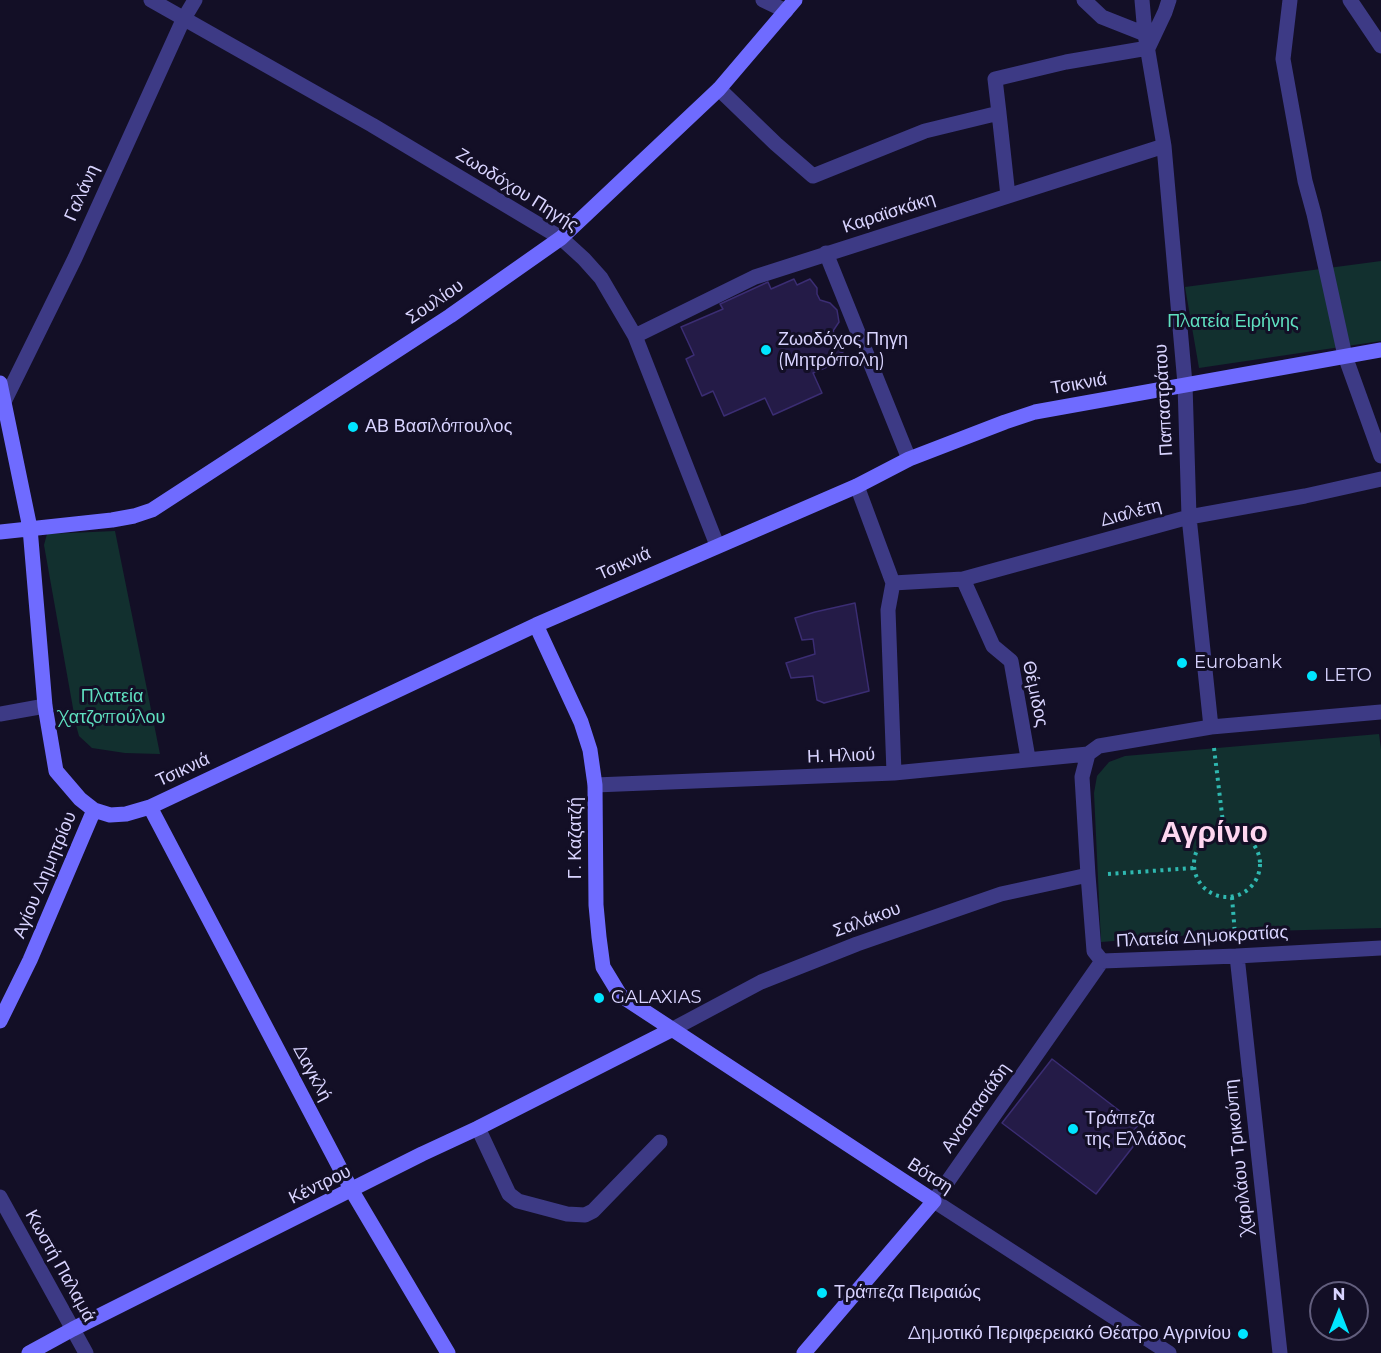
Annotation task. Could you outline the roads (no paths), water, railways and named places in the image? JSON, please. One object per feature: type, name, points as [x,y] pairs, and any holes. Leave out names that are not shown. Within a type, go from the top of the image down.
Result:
[{"type":"street","name":"Ζωοδόχου Πηγής","points":[[151,0],[372,125],[561,237],[584,259],[601,278],[635,336],[717,545]]},
{"type":"street","name":"Γαλάνη","points":[[4,402],[75,258],[183,20],[195,0]]},
{"type":"street","points":[[763,0],[790,5]]},
{"type":"street","points":[[1084,0],[1102,17],[1146,41]]},
{"type":"street","name":"Παπαστράτου","points":[[1142,0],[1146,41],[1164,146],[1185,384],[1189,517],[1211,727]]},
{"type":"street","points":[[1008,196],[995,79],[1146,41],[1165,12],[1169,0]]},
{"type":"street","points":[[1290,0],[1282,59],[1305,181],[1345,356],[1381,456]]},
{"type":"street","points":[[1350,0],[1381,46]]},
{"type":"street","name":"Σουλίου","points":[[0,532],[112,520],[152,510],[440,322],[561,237],[719,89],[790,5]]},
{"type":"street","points":[[719,89],[813,176],[926,131],[999,113]]},
{"type":"street","name":"Καραϊσκάκη","points":[[635,336],[755,278],[1164,146]]},
{"type":"street","points":[[826,254],[909,459]]},
{"type":"street","points":[[1185,384],[1381,350]]},
{"type":"street","points":[[0,383],[30,528],[45,706],[56,771],[80,799],[94,810]]},
{"type":"street","name":"Τσικνιά","points":[[94,810],[110,815],[126,814],[150,807],[536,625],[856,486],[909,459],[1035,412],[1185,384]]},
{"type":"street","name":"Διαλέτη","points":[[893,583],[963,579],[1189,517],[1305,496],[1381,479]]},
{"type":"street","points":[[856,486],[893,583],[888,610],[894,773]]},
{"type":"street","name":"Θέμιδος","points":[[963,579],[993,646],[1011,661],[1028,759]]},
{"type":"street","name":"Γ. Καζατζή","points":[[536,625],[580,722],[590,750],[595,785],[596,905],[603,967],[620,995],[671,1030]]},
{"type":"street","points":[[0,714],[45,706]]},
{"type":"street","points":[[1088,754],[1099,746],[1211,727],[1381,712]]},
{"type":"street","name":"Η. Ηλιού","points":[[595,785],[894,773],[1088,754]]},
{"type":"street","name":"Πλατεία Δημοκρατίας","points":[[1088,754],[1082,777],[1088,875],[1094,951],[1102,961],[1381,948]]},
{"type":"street","name":"Δαγκλή","points":[[150,807],[352,1191],[448,1353]]},
{"type":"street","name":"Αγίου Δημητρίου","points":[[0,1021],[30,960],[94,810]]},
{"type":"street","name":"Σαλάκου","points":[[671,1030],[761,982],[857,944],[1001,894],[1088,875]]},
{"type":"street","name":"Χαριλάου Τρικούπη","points":[[1237,956],[1280,1353]]},
{"type":"street","name":"Αναστασιάδη","points":[[804,1353],[934,1202],[1102,961]]},
{"type":"street","name":"Κέντρου","points":[[29,1353],[671,1030]]},
{"type":"street","name":"Βότση","points":[[671,1030],[934,1202],[1149,1347],[1169,1353]]},
{"type":"street","points":[[478,1128],[509,1194],[518,1202],[567,1214],[585,1215],[593,1211],[660,1142]]},
{"type":"street","name":"Κωστή Παλαμά","points":[[0,1197],[86,1353]]},
{"type":"place","name":"Ζωοδόχος Πηγη (Μητρόπολη)","points":[[766,350]]},
{"type":"place","name":"ΑΒ Βασιλόπουλος","points":[[353,427]]},
{"type":"place","name":"Eurobank","points":[[1182,663]]},
{"type":"place","name":"LETO","points":[[1312,676]]},
{"type":"place","name":"GALAXIAS","points":[[599,998]]},
{"type":"place","name":"Τράπεζα της Ελλάδος","points":[[1073,1129]]},
{"type":"place","name":"Τράπεζα Πειραιώς","points":[[822,1293]]},
{"type":"place","name":"Δημοτικό Περιφερειακό Θέατρο Αγρινίου","points":[[1243,1334]]},
{"type":"district","name":"Αγρίνιο","points":[[1214,833]]},
{"type":"park label","name":"Πλατεία Ειρήνης","points":[[1233,322]]},
{"type":"park label","name":"Πλατεία Χατζοπούλου","points":[[112,707]]}]
